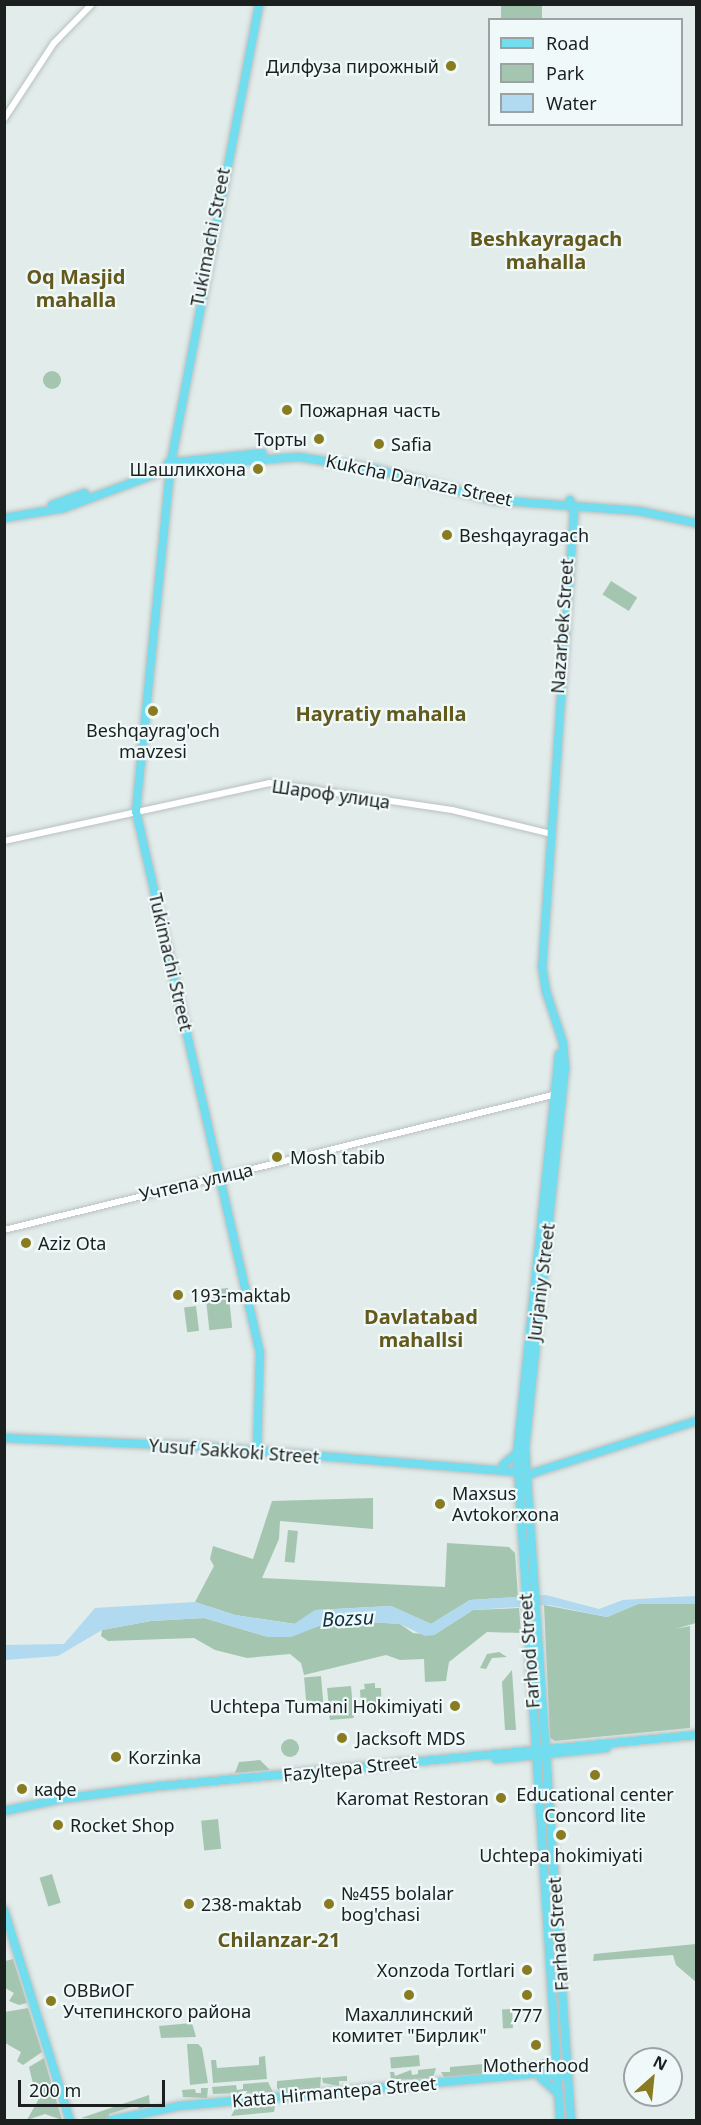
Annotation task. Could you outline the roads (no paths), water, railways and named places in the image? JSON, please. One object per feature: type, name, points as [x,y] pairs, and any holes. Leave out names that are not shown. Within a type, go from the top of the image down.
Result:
[{"type":"main road","name":"Tukimachi Street","points":[[254,4],[170,464],[136,811],[261,1358],[257,1452]]},
{"type":"main road","name":"Tukimachi Street","points":[[181,398],[260,4]]},
{"type":"main road","name":"Kukcha Darvaza Street","points":[[4,512],[62,502],[170,464],[270,453],[316,453],[381,465],[494,495],[653,512],[696,523]]},
{"type":"main road","name":"Kukcha Darvaza Street","points":[[4,518],[64,508],[170,464]]},
{"type":"main road","name":"Kukcha Darvaza Street","points":[[571,504],[668,509],[696,518]]},
{"type":"main road","name":"Nazarbek Street","points":[[551,1014],[542,966],[571,504]]},
{"type":"main road","name":"Jurjaniy Street","points":[[522,1470],[517,1453],[565,1052],[551,1014]]},
{"type":"main road","name":"Jurjaniy Street","points":[[527,1553],[522,1470],[559,1093]]},
{"type":"main road","name":"Yusuf Sakkoki Street","points":[[522,1470],[543,1467],[696,1421]]},
{"type":"main road","name":"Yusuf Sakkoki Street","points":[[4,1438],[504,1467],[522,1470],[552,1470],[612,1447]]},
{"type":"main road","points":[[517,1453],[504,1467],[524,1494],[535,1480],[552,1470]]},
{"type":"main road","name":"Farhod Street","points":[[527,1553],[540,1752]]},
{"type":"main road","name":"Fazyltepa Street","points":[[4,1813],[62,1798],[151,1787],[696,1736]]},
{"type":"main road","name":"Fazyltepa Street","points":[[540,1752],[696,1740]]},
{"type":"main road","name":"Farhad Street","points":[[540,1752],[560,2121]]},
{"type":"main road","name":"Farhad Street","points":[[540,1752],[571,2121]]},
{"type":"main road","points":[[4,1910],[70,2121]]},
{"type":"main road","points":[[556,2056],[542,2075],[559,2094]]},
{"type":"main road","points":[[567,2061],[558,2074],[569,2093]]},
{"type":"main road","name":"Katta Hirmаntepa Street","points":[[112,2121],[179,2106],[558,2074]]},
{"type":"main road","name":"Katta Hirmаntepa Street","points":[[126,2121],[180,2109],[542,2075]]},
{"type":"street","points":[[4,119],[54,43],[92,4]]},
{"type":"street","name":"Шароф улица","points":[[4,841],[269,783],[452,810],[550,834]]},
{"type":"street","name":"Учтепа улица","points":[[4,1230],[559,1093]]},
{"type":"water","name":"Bozsu","points":[[546,1595],[599,1609],[623,1600],[673,1597],[696,1596],[696,1604],[638,1604],[607,1617],[549,1605],[473,1610],[434,1635],[425,1636],[400,1624],[356,1621],[330,1622],[291,1637],[268,1637],[204,1618],[151,1621],[102,1630],[58,1656],[5,1660],[4,1645],[64,1644],[95,1608],[195,1602],[235,1615],[294,1624],[315,1610],[391,1606],[431,1624],[470,1600]]},
{"type":"place","name":"Дилфуза пирожный","points":[[451,66]]},
{"type":"place","name":"Пожарная часть","points":[[287,410]]},
{"type":"place","name":"Торты","points":[[319,439]]},
{"type":"place","name":"Safia","points":[[379,444]]},
{"type":"place","name":"Шашликхона","points":[[258,469]]},
{"type":"place","name":"Beshqayragach","points":[[447,535]]},
{"type":"place","name":"Beshqayrag'och mavzesi","points":[[153,711]]},
{"type":"place","name":"Mosh tabib","points":[[277,1157]]},
{"type":"place","name":"Aziz Ota","points":[[26,1243]]},
{"type":"place","name":"193-maktab","points":[[178,1295]]},
{"type":"place","name":"Maxsus Avtokorxona","points":[[440,1504]]},
{"type":"place","name":"Uchtepa Tumani Hokimiyati","points":[[455,1706]]},
{"type":"place","name":"Jacksoft MDS","points":[[342,1738]]},
{"type":"place","name":"Korzinka","points":[[116,1757]]},
{"type":"place","name":"Educational center Concord lite","points":[[595,1775]]},
{"type":"place","name":"кафе","points":[[22,1789]]},
{"type":"place","name":"Karomat Restoran","points":[[501,1798]]},
{"type":"place","name":"Rocket Shop","points":[[58,1825]]},
{"type":"place","name":"Uchtepa hokimiyati","points":[[561,1835]]},
{"type":"place","name":"238-maktab","points":[[189,1904]]},
{"type":"place","name":"№455 bolalar bog'chasi","points":[[329,1904]]},
{"type":"place","name":"Xonzoda Tortlari","points":[[527,1970]]},
{"type":"place","name":"Махаллинский комитет \"Бирлик\"","points":[[409,1995]]},
{"type":"place","name":"777","points":[[527,1995]]},
{"type":"place","name":"ОВВиОГ Учтепинского района","points":[[51,2001]]},
{"type":"place","name":"Motherhood","points":[[536,2045]]},
{"type":"district","name":"Beshkayragach mahalla","points":[[546,250]]},
{"type":"district","name":"Оq Masjid mahalla","points":[[76,288]]},
{"type":"district","name":"Hayratiy mahalla","points":[[381,713]]},
{"type":"district","name":"Davlatabad mahallsi","points":[[421,1328]]},
{"type":"district","name":"Chilanzar-21","points":[[279,1939]]}]
